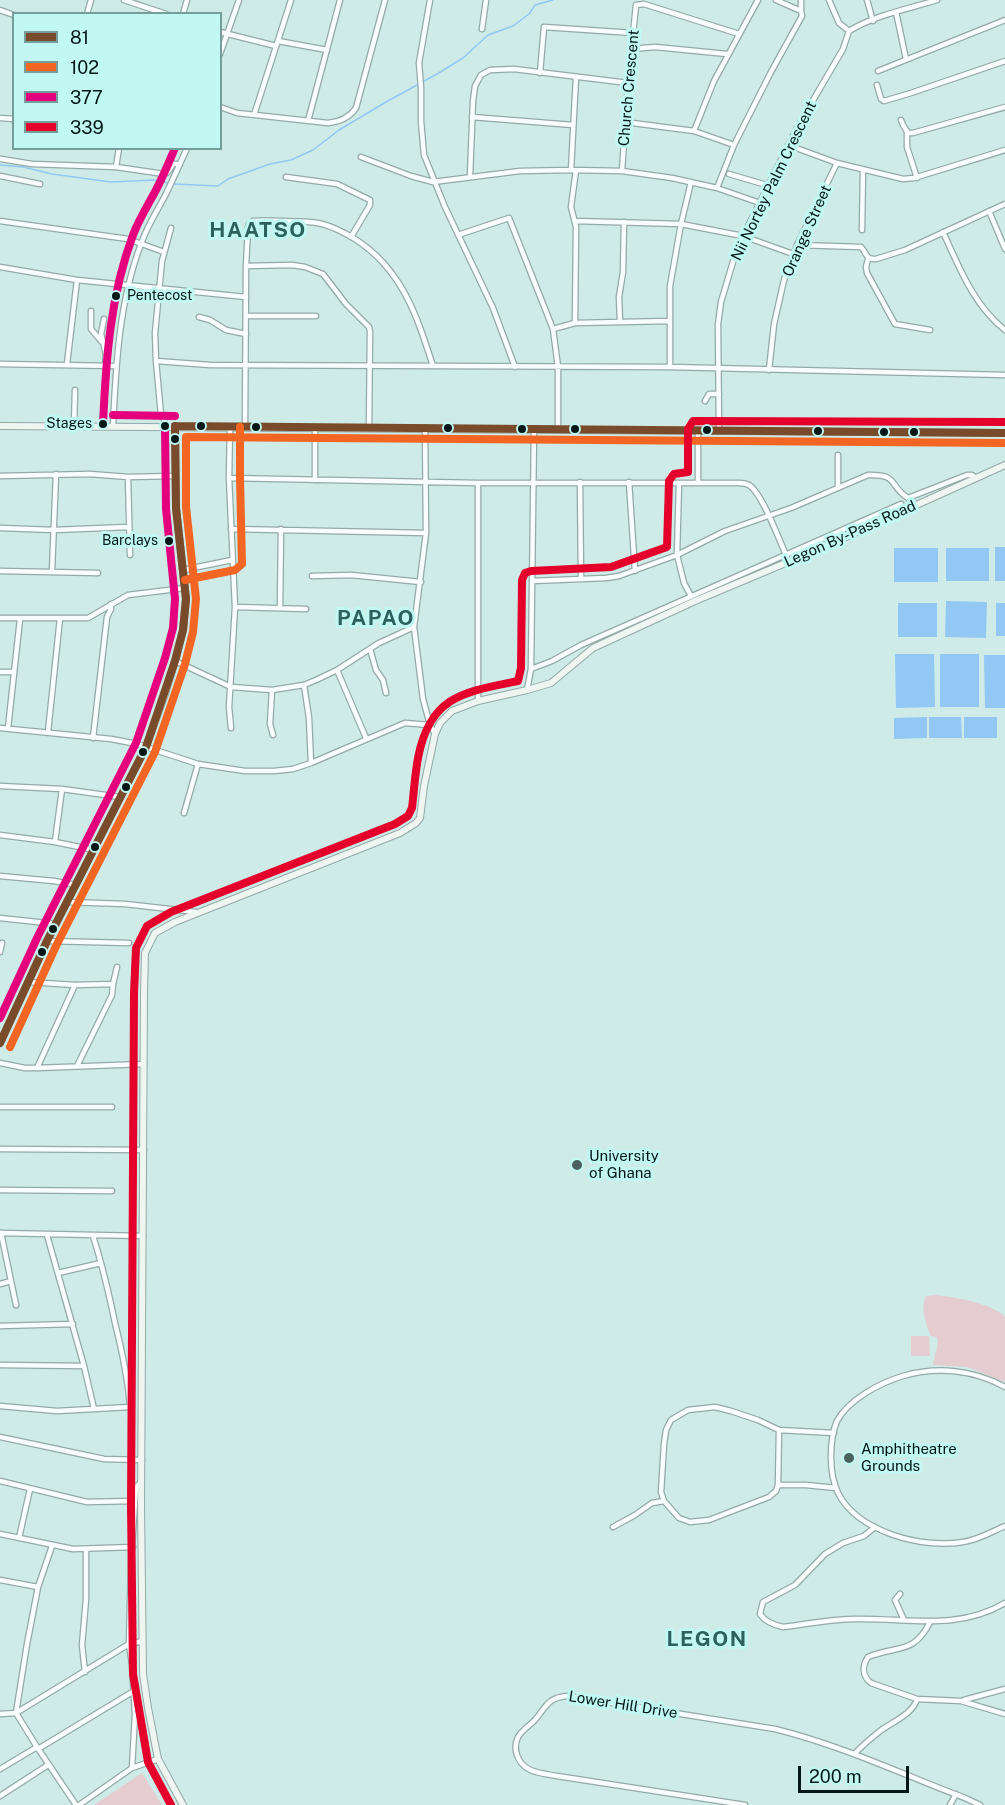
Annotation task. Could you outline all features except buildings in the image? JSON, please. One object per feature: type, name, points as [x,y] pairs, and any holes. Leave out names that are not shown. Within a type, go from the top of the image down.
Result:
[{"type":"street","points":[[124,0],[160,12]]},
{"type":"street","points":[[222,49],[239,0]]},
{"type":"street","points":[[254,115],[291,0]]},
{"type":"street","points":[[308,121],[340,0]]},
{"type":"street","points":[[222,108],[237,113],[334,123],[347,117],[356,108],[385,0]]},
{"type":"street","points":[[430,0],[419,55],[422,143],[427,165],[493,308],[515,367]]},
{"type":"street","points":[[482,28],[486,0]]},
{"type":"street","points":[[694,131],[727,54],[758,0]]},
{"type":"street","points":[[776,0],[801,10]]},
{"type":"street","points":[[717,188],[734,145],[800,21],[801,0]]},
{"type":"street","points":[[829,0],[839,24],[849,31],[896,12],[937,0]]},
{"type":"street","points":[[867,0],[873,21]]},
{"type":"street","name":"Church Crescent","points":[[622,171],[635,7],[640,3],[739,34]]},
{"type":"street","points":[[896,12],[906,59]]},
{"type":"street","points":[[878,71],[1005,20]]},
{"type":"street","points":[[540,73],[544,27],[633,33]]},
{"type":"street","name":"Nii Nortey Palm Crescent","points":[[719,430],[718,324],[721,302],[735,255],[788,146],[843,49],[849,31]]},
{"type":"street","points":[[222,32],[327,50]]},
{"type":"street","points":[[631,49],[655,47],[727,54]]},
{"type":"street","points":[[877,85],[880,99],[884,101],[1005,61]]},
{"type":"street","points":[[470,176],[475,87],[481,75],[490,70],[514,69],[628,83]]},
{"type":"street","points":[[574,323],[575,221],[571,207],[576,77]]},
{"type":"street","points":[[906,131],[908,133],[918,132],[1005,107]]},
{"type":"street","points":[[472,117],[573,125]]},
{"type":"street","points":[[901,120],[906,131],[907,147],[916,178]]},
{"type":"street","points":[[625,122],[694,131],[734,145]]},
{"type":"street","points":[[788,146],[837,163],[903,179],[916,178],[1005,150]]},
{"type":"street","points":[[116,167],[119,150]]},
{"type":"street","points":[[113,425],[115,366],[128,285],[141,243],[186,150]]},
{"type":"street","points":[[361,157],[433,182],[520,171],[622,171],[672,177],[717,188],[760,203]]},
{"type":"street","points":[[1,159],[42,165],[116,167],[164,174],[173,164],[180,164]]},
{"type":"street","name":"Orange Street","points":[[769,370],[777,308],[793,254],[837,163]]},
{"type":"street","points":[[862,230],[863,170]]},
{"type":"street","points":[[729,174],[763,184],[767,189]]},
{"type":"street","points":[[0,176],[40,184]]},
{"type":"street","points":[[286,177],[343,185],[370,200],[370,205],[351,237]]},
{"type":"street","points":[[670,367],[670,286],[691,182]]},
{"type":"street","points":[[868,259],[876,259],[905,250],[1005,204]]},
{"type":"street","points":[[989,211],[1005,249]]},
{"type":"street","points":[[458,235],[509,218],[554,329],[558,367],[558,429]]},
{"type":"street","points":[[0,221],[118,238],[141,243],[164,252]]},
{"type":"street","points":[[245,427],[246,266],[248,228],[253,221],[317,223],[333,227],[377,256],[395,276],[418,320],[433,366]]},
{"type":"street","points":[[575,221],[681,224],[743,236],[793,254]]},
{"type":"street","points":[[620,322],[619,297],[623,272],[624,222]]},
{"type":"street","points":[[165,426],[161,415],[155,333],[164,252],[171,228]]},
{"type":"street","points":[[943,232],[967,284],[980,303],[1005,330]]},
{"type":"street","points":[[797,245],[861,247],[868,259],[867,273],[895,324],[930,330]]},
{"type":"street","points":[[246,266],[292,265],[323,274],[346,304],[370,329],[369,428]]},
{"type":"street","points":[[0,267],[77,280],[246,297]]},
{"type":"street","points":[[67,364],[77,280]]},
{"type":"street","points":[[91,311],[91,329],[105,347],[105,365]]},
{"type":"street","points":[[246,316],[316,316]]},
{"type":"street","points":[[198,317],[210,320],[227,331],[246,334]]},
{"type":"street","points":[[102,342],[104,319]]},
{"type":"street","points":[[554,329],[574,323],[670,321]]},
{"type":"street","points":[[156,361],[210,365],[670,367],[1005,375]]},
{"type":"street","points":[[0,364],[115,366]]},
{"type":"street","points":[[74,426],[75,390]]},
{"type":"street","points":[[705,401],[711,394],[719,394]]},
{"type":"street","points":[[0,426],[1005,433]]},
{"type":"street","points":[[0,1041],[47,941],[146,747],[175,661],[185,618],[185,588],[177,522],[175,426]]},
{"type":"street","points":[[230,427],[229,478],[235,607],[229,707],[231,728]]},
{"type":"street","points":[[315,428],[315,480]]},
{"type":"street","points":[[183,1805],[158,1759],[143,1674],[141,1405],[145,953],[155,933],[175,922],[400,833],[420,818],[435,734],[430,725],[423,699],[414,627],[426,533],[425,428]]},
{"type":"street","points":[[527,690],[531,669],[534,429]]},
{"type":"street","points":[[698,430],[698,482]]},
{"type":"street","points":[[837,488],[838,455]]},
{"type":"street","name":"Legon By-Pass Road","points":[[435,734],[440,723],[452,711],[478,701],[551,683],[593,648],[693,599],[789,562],[1005,465]]},
{"type":"street","points":[[52,571],[56,474]]},
{"type":"street","points":[[0,476],[90,474],[128,477],[175,476]]},
{"type":"street","points":[[532,581],[613,577],[635,571],[677,555],[725,531],[791,508],[867,475],[888,477],[904,496],[911,498],[967,475],[976,478]]},
{"type":"street","points":[[128,477],[130,555]]},
{"type":"street","points":[[229,478],[478,483],[698,482],[748,484],[755,491],[769,516],[789,562]]},
{"type":"street","points":[[580,482],[582,579]]},
{"type":"street","points":[[629,482],[635,571]]},
{"type":"street","points":[[478,483],[478,701]]},
{"type":"street","points":[[679,483],[677,555],[684,583],[693,599]]},
{"type":"street","points":[[531,669],[552,661],[581,645],[693,599],[785,554],[901,504]]},
{"type":"street","points":[[0,528],[54,530],[129,527]]},
{"type":"street","points":[[231,529],[426,533]]},
{"type":"street","points":[[280,608],[281,529]]},
{"type":"street","points":[[183,570],[232,560]]},
{"type":"street","points":[[0,571],[98,573]]},
{"type":"street","points":[[312,576],[351,575],[421,582]]},
{"type":"street","points":[[0,618],[88,618],[133,594],[185,588]]},
{"type":"street","points":[[93,738],[107,616],[111,604]]},
{"type":"street","points":[[235,607],[306,609]]},
{"type":"street","points":[[99,612],[107,616]]},
{"type":"street","points":[[8,728],[20,618]]},
{"type":"street","points":[[48,732],[60,618]]},
{"type":"street","points":[[175,661],[231,687],[272,690],[304,685],[337,670],[370,649],[414,627]]},
{"type":"street","points":[[370,649],[386,693]]},
{"type":"street","points":[[337,670],[366,738]]},
{"type":"street","points":[[0,672],[14,672]]},
{"type":"street","points":[[304,685],[312,763]]},
{"type":"street","points":[[272,690],[270,724],[273,735]]},
{"type":"street","points":[[0,728],[130,742],[198,764],[232,769],[287,770],[312,763],[405,723],[430,725]]},
{"type":"street","points":[[184,813],[198,764]]},
{"type":"street","points":[[0,786],[62,789],[120,797]]},
{"type":"street","points":[[55,842],[62,789]]},
{"type":"street","points":[[0,835],[94,850]]},
{"type":"street","points":[[0,876],[76,885]]},
{"type":"street","points":[[67,902],[125,904],[202,913]]},
{"type":"street","points":[[0,918],[56,924]]},
{"type":"street","points":[[47,941],[129,943]]},
{"type":"street","points":[[0,952],[2,943]]},
{"type":"street","points":[[77,1066],[112,996],[117,967]]},
{"type":"street","points":[[28,982],[75,985],[113,984]]},
{"type":"street","points":[[37,1068],[75,985]]},
{"type":"street","points":[[0,1063],[25,1068],[144,1064]]},
{"type":"street","points":[[0,1107],[112,1107]]},
{"type":"street","points":[[0,1149],[144,1150]]},
{"type":"street","points":[[0,1190],[112,1191]]},
{"type":"street","points":[[16,1305],[1,1233],[143,1236]]},
{"type":"street","points":[[47,1235],[73,1324],[94,1409]]},
{"type":"street","points":[[93,1236],[129,1384],[130,1407]]},
{"type":"street","points":[[58,1273],[101,1263]]},
{"type":"street","points":[[0,1284],[11,1281]]},
{"type":"street","points":[[0,1326],[73,1324]]},
{"type":"street","points":[[0,1365],[84,1366]]},
{"type":"street","points":[[1005,1387],[977,1375],[957,1371],[910,1374],[876,1386],[848,1408],[837,1422],[831,1449],[832,1472],[839,1495],[855,1513],[875,1527],[903,1539],[942,1544],[963,1542],[985,1536],[1005,1526]]},
{"type":"street","points":[[0,1406],[57,1411],[141,1405]]},
{"type":"street","points":[[779,1430],[778,1485],[776,1491],[769,1497],[709,1520],[690,1522],[679,1518],[664,1501],[661,1492],[665,1437],[671,1420],[688,1410],[715,1407],[779,1430],[834,1433]]},
{"type":"street","points":[[0,1437],[104,1459],[142,1460]]},
{"type":"street","points":[[0,1481],[87,1503],[134,1501]]},
{"type":"street","points":[[132,1768],[135,1714],[129,1644],[130,1561],[133,1547],[134,1501],[136,1487],[141,1482]]},
{"type":"street","points":[[778,1485],[836,1488]]},
{"type":"street","points":[[19,1538],[30,1489]]},
{"type":"street","points":[[613,1527],[652,1503],[664,1501]]},
{"type":"street","points":[[875,1527],[864,1536],[825,1554],[795,1585],[763,1602],[760,1614],[766,1621],[783,1627],[853,1619],[954,1621],[994,1610],[1005,1603]]},
{"type":"street","points":[[0,1534],[52,1545],[86,1549],[133,1547]]},
{"type":"street","points":[[52,1545],[38,1587],[16,1713],[48,1765],[77,1805],[132,1768],[158,1759]]},
{"type":"street","points":[[85,1672],[82,1645],[86,1599],[86,1549]]},
{"type":"street","points":[[0,1580],[38,1587]]},
{"type":"street","points":[[900,1594],[895,1600],[904,1620]]},
{"type":"street","points":[[930,1622],[923,1635],[914,1644],[868,1657],[863,1668],[864,1675],[871,1683],[917,1699],[961,1701],[1005,1714]]},
{"type":"street","points":[[0,1714],[16,1713],[129,1644],[143,1641]]},
{"type":"street","points":[[961,1701],[1005,1689]]},
{"type":"street","points":[[0,1769],[134,1691]]},
{"type":"street","name":"Lower Hill Drive","points":[[745,1805],[531,1771],[522,1766],[516,1751],[516,1743],[519,1735],[550,1700],[567,1696],[775,1729],[854,1754],[980,1805]]},
{"type":"street","points":[[854,1754],[908,1712],[917,1699]]},
{"type":"street","points":[[0,1796],[48,1765]]},
{"type":"street","points":[[950,1805],[956,1794]]},
{"type":"shaded area","points":[[934,1295],[982,1304],[1005,1317],[1005,1382],[967,1367],[933,1365],[937,1337],[931,1336],[929,1332],[924,1316],[924,1300],[926,1296]]},
{"type":"shaded area","points":[[911,1336],[929,1336],[930,1356],[911,1356]]},
{"type":"shaded area","points":[[142,1773],[162,1805],[94,1805]]},
{"type":"water","points":[[995,547],[1005,547],[1005,581],[995,581]]},
{"type":"water","points":[[894,548],[938,548],[938,582],[894,582]]},
{"type":"water","points":[[946,548],[989,548],[989,581],[946,581]]},
{"type":"water","points":[[946,601],[987,602],[986,638],[945,637]]},
{"type":"water","points":[[898,603],[937,603],[937,637],[898,637]]},
{"type":"water","points":[[996,603],[1005,603],[1005,636],[996,636]]},
{"type":"water","points":[[895,654],[934,654],[935,707],[896,708]]},
{"type":"water","points":[[940,654],[979,654],[979,707],[940,707]]},
{"type":"water","points":[[984,655],[1005,655],[1005,708],[985,708]]},
{"type":"water","points":[[927,717],[927,738],[894,739],[894,718]]},
{"type":"water","points":[[929,717],[961,717],[962,738],[929,738]]},
{"type":"water","points":[[964,717],[997,717],[997,738],[964,738]]},
{"type":"waterway","points":[[173,184],[218,186],[228,179],[270,164],[291,160],[313,150],[339,130],[463,58],[488,35],[513,26],[529,14],[535,5],[553,0]]},
{"type":"waterway","points":[[0,165],[111,182],[155,180],[168,183]]},
{"type":"transit line","name":"377","points":[[103,424],[110,328],[119,281],[135,229],[159,185],[174,150]]},
{"type":"transit line","name":"377","points":[[113,415],[175,416]]},
{"type":"transit line","name":"339","points":[[171,1805],[148,1762],[133,1674],[131,1505],[134,994],[136,948],[147,926],[171,912],[395,824],[408,816],[412,808],[423,737],[440,709],[465,694],[518,681],[521,668],[522,580],[525,573],[611,567],[667,547],[669,481],[674,474],[688,472],[688,429],[693,421],[1005,422]]},
{"type":"transit line","name":"377","points":[[0,1018],[38,936],[136,743],[165,658],[173,628],[175,599],[166,509],[165,426]]},
{"type":"transit line","name":"81","points":[[175,426],[1005,433]]},
{"type":"transit line","name":"81","points":[[0,1043],[47,941],[146,747],[175,661],[183,630],[186,599],[176,508],[175,426]]},
{"type":"transit line","name":"102","points":[[185,580],[235,570],[242,564],[240,427]]},
{"type":"transit line","name":"102","points":[[10,1047],[56,946],[155,752],[185,664],[193,632],[196,599],[186,507],[186,437],[1005,443]]},
{"type":"place","name":"Pentecost","points":[[116,296]]},
{"type":"place","name":"Stages","points":[[103,424]]},
{"type":"place","name":"Barclays","points":[[169,541]]},
{"type":"place","name":"University of Ghana","points":[[577,1165]]},
{"type":"place","name":"Amphitheatre Grounds","points":[[849,1458]]},
{"type":"district","name":"HAATSO","points":[[258,231]]},
{"type":"district","name":"PAPAO","points":[[376,619]]},
{"type":"district","name":"LEGON","points":[[707,1640]]}]
